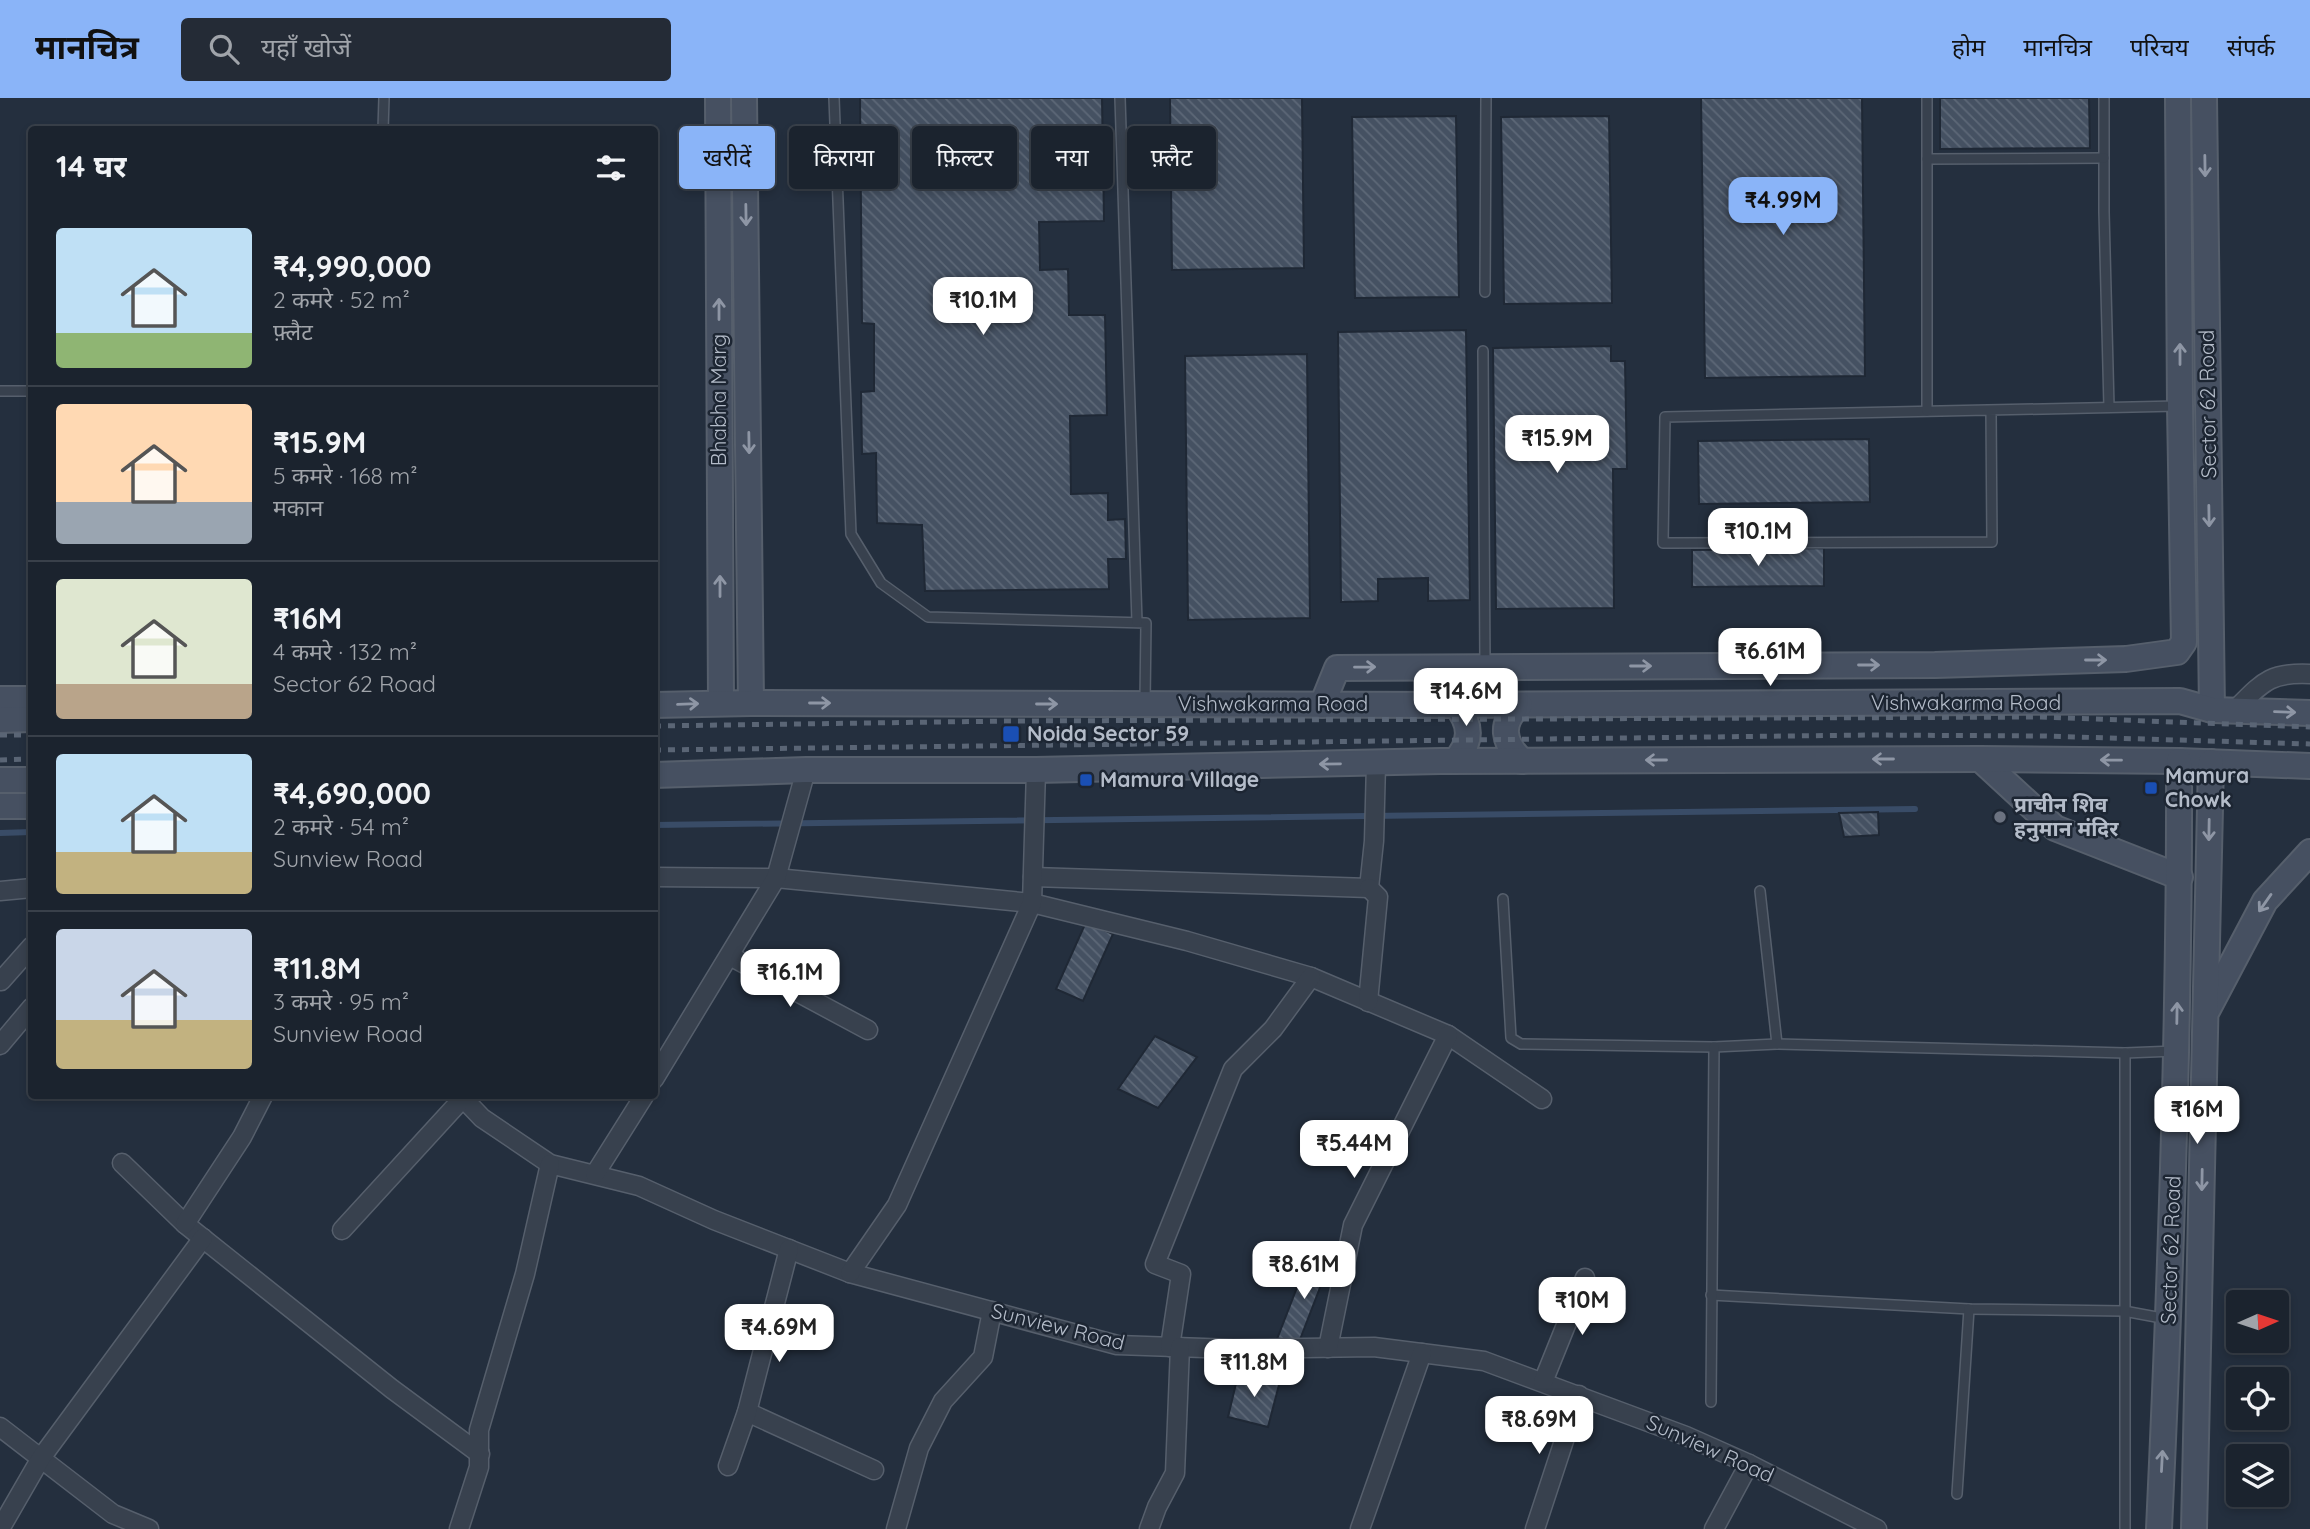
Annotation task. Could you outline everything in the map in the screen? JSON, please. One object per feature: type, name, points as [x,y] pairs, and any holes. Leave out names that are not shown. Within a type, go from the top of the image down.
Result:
[{"type":"street","name":"Bhabha Marg","points":[[718,98],[721,703]]},
{"type":"street","name":"Bhabha Marg","points":[[744,98],[751,702]]},
{"type":"street","name":"Sector 62 Road","points":[[1935,665],[2126,659],[2171,654],[2184,642],[2179,405],[2178,98]]},
{"type":"street","name":"Sector 62 Road","points":[[2204,98],[2206,299],[2223,710]]},
{"type":"street","points":[[2179,300],[2206,299]]},
{"type":"street","points":[[720,616],[751,615]]},
{"type":"street","points":[[1322,705],[1336,668],[1485,666],[1935,665],[1936,703]]},
{"type":"street","points":[[1595,704],[1606,666]]},
{"type":"street","points":[[2223,710],[2266,680],[2294,674],[2310,674]]},
{"type":"street","points":[[0,699],[28,698]]},
{"type":"street","name":"Vishwakarma Road","points":[[658,705],[751,702],[1520,705],[2180,701],[2223,710],[2310,713]]},
{"type":"street","points":[[1455,761],[1465,750],[1468,731],[1462,712],[1456,705]]},
{"type":"street","points":[[1520,705],[1509,715],[1506,734],[1510,749],[1522,761]]},
{"type":"street","points":[[0,720],[28,719]]},
{"type":"street","points":[[1980,759],[2055,828],[2180,877]]},
{"type":"street","points":[[658,775],[1455,761],[1980,759],[2179,761],[2310,766]]},
{"type":"street","name":"Sector 62 Road","points":[[2159,1529],[2169,1320],[2180,877],[2179,761]]},
{"type":"street","points":[[1369,888],[1374,841],[1376,762]]},
{"type":"street","name":"Sector 62 Road","points":[[2194,1529],[2211,762]]},
{"type":"street","points":[[850,1273],[897,1205],[1031,903],[1036,770]]},
{"type":"street","points":[[658,1073],[776,878],[806,771]]},
{"type":"street","points":[[0,780],[28,780]]},
{"type":"street","points":[[0,806],[28,806]]},
{"type":"street","points":[[2205,1015],[2265,901],[2310,852]]},
{"type":"street","points":[[658,877],[776,878],[1031,903],[1187,941],[1311,977],[1448,1035],[1542,1099]]},
{"type":"street","points":[[1033,877],[1369,888],[1378,897],[1368,1002]]},
{"type":"street","points":[[0,891],[28,888]]},
{"type":"street","points":[[1,981],[28,951]]},
{"type":"street","points":[[730,956],[868,1030]]},
{"type":"street","points":[[1149,1529],[1175,1473],[1175,1347],[1181,1274],[1155,1264],[1233,1069],[1273,1029],[1311,977]]},
{"type":"street","points":[[0,1045],[28,1012]]},
{"type":"street","points":[[1328,1348],[1353,1225],[1448,1035]]},
{"type":"street","points":[[186,1224],[242,1137],[261,1099]]},
{"type":"street","points":[[342,1230],[460,1099]]},
{"type":"street","name":"Sunview Road","points":[[464,1099],[482,1118],[550,1164],[639,1186],[714,1220],[850,1273],[1116,1345],[1374,1347],[1484,1361],[1686,1436],[1749,1464],[1877,1529]]},
{"type":"street","points":[[595,1174],[642,1099]]},
{"type":"street","points":[[122,1163],[186,1224],[392,1389],[480,1454]]},
{"type":"street","points":[[459,1529],[479,1467],[479,1430],[525,1274],[550,1164]]},
{"type":"street","points":[[0,1528],[41,1458],[204,1238]]},
{"type":"street","points":[[728,1466],[747,1412],[789,1249]]},
{"type":"street","points":[[1543,1382],[1585,1278]]},
{"type":"street","points":[[897,1529],[919,1448],[943,1401],[984,1357],[992,1311]]},
{"type":"street","points":[[1360,1529],[1422,1353]]},
{"type":"street","points":[[1535,1529],[1579,1395]]},
{"type":"street","points":[[747,1412],[874,1470]]},
{"type":"street","points":[[0,1427],[113,1514],[149,1529]]},
{"type":"street","points":[[1714,1529],[1749,1464]]},
{"type":"lane","points":[[383,126],[384,98]]},
{"type":"lane","points":[[834,98],[851,534],[881,583],[928,617],[1146,623],[1144,704]]},
{"type":"lane","points":[[1120,98],[1137,622]]},
{"type":"lane","points":[[1485,292],[1486,98]]},
{"type":"lane","points":[[1927,98],[1927,411]]},
{"type":"lane","points":[[2104,98],[2109,407]]},
{"type":"lane","points":[[1927,159],[2104,158]]},
{"type":"lane","points":[[1483,351],[1485,666]]},
{"type":"lane","points":[[0,391],[28,391]]},
{"type":"lane","points":[[1991,410],[1992,542],[1663,543],[1665,417],[2179,405]]},
{"type":"lane","points":[[1760,891],[1777,1044]]},
{"type":"lane","points":[[1503,899],[1511,1038],[1521,1044],[1714,1047],[1777,1044],[2125,1053],[2176,1051]]},
{"type":"lane","points":[[1711,1402],[1714,1047]]},
{"type":"lane","points":[[2124,1529],[2125,1053]]},
{"type":"lane","points":[[1711,1295],[1969,1309],[2124,1311],[2169,1320]]},
{"type":"lane","points":[[1956,1494],[1969,1309]]},
{"type":"building","points":[[860,98],[1102,98],[1102,126],[1031,126],[1031,189],[1103,189],[1104,221],[1039,222],[1040,270],[1068,269],[1069,315],[1105,315],[1107,415],[1070,416],[1071,494],[1108,493],[1108,520],[1125,519],[1126,559],[1108,559],[1109,589],[925,591],[922,525],[877,523],[876,453],[862,454],[861,392],[874,391],[874,324],[862,323],[861,189],[898,189],[898,126],[860,126]]},
{"type":"building","points":[[1170,98],[1302,98],[1304,268],[1172,270],[1171,189],[1216,189],[1216,126],[1170,126]]},
{"type":"building","points":[[1701,98],[1862,98],[1865,376],[1705,378]]},
{"type":"building","points":[[1940,98],[2089,98],[2090,148],[1940,149]]},
{"type":"building","points":[[1456,116],[1459,297],[1355,298],[1352,117]]},
{"type":"building","points":[[1609,116],[1612,303],[1504,304],[1501,117]]},
{"type":"building","points":[[1466,330],[1470,600],[1428,601],[1428,578],[1378,579],[1378,601],[1341,602],[1338,332]]},
{"type":"building","points":[[1611,346],[1611,361],[1625,361],[1627,469],[1613,469],[1614,608],[1496,609],[1493,348]]},
{"type":"building","points":[[1307,354],[1310,618],[1188,620],[1185,356]]},
{"type":"building","points":[[1869,439],[1870,502],[1699,504],[1698,441]]},
{"type":"building","points":[[1824,548],[1824,586],[1692,587],[1692,550]]},
{"type":"building","points":[[1878,812],[1879,835],[1844,837],[1839,813]]},
{"type":"building","points":[[1086,922],[1113,934],[1083,1001],[1056,989]]},
{"type":"building","points":[[1155,1036],[1197,1057],[1158,1108],[1118,1089]]},
{"type":"building","points":[[1313,1246],[1333,1254],[1294,1355],[1274,1347]]},
{"type":"building","points":[[1239,1371],[1280,1381],[1268,1427],[1228,1417]]},
{"type":"waterway","points":[[658,825],[1915,809]]},
{"type":"waterway","points":[[0,833],[28,832]]},
{"type":"railway","points":[[658,726],[1010,721],[2040,717],[2310,727]]},
{"type":"railway","points":[[0,735],[28,735]]},
{"type":"railway","points":[[658,750],[1870,735],[2043,736],[2310,744]]},
{"type":"railway","points":[[0,760],[28,759]]},
{"type":"place","name":"Noida Sector 59","points":[[1011,734]]},
{"type":"place","name":"Mamura Village","points":[[1086,780]]},
{"type":"place","name":"Mamura Chowk","points":[[2151,788]]},
{"type":"place","name":"प्राचीन शिव हनुमान मंदिर","points":[[2000,817]]}]
